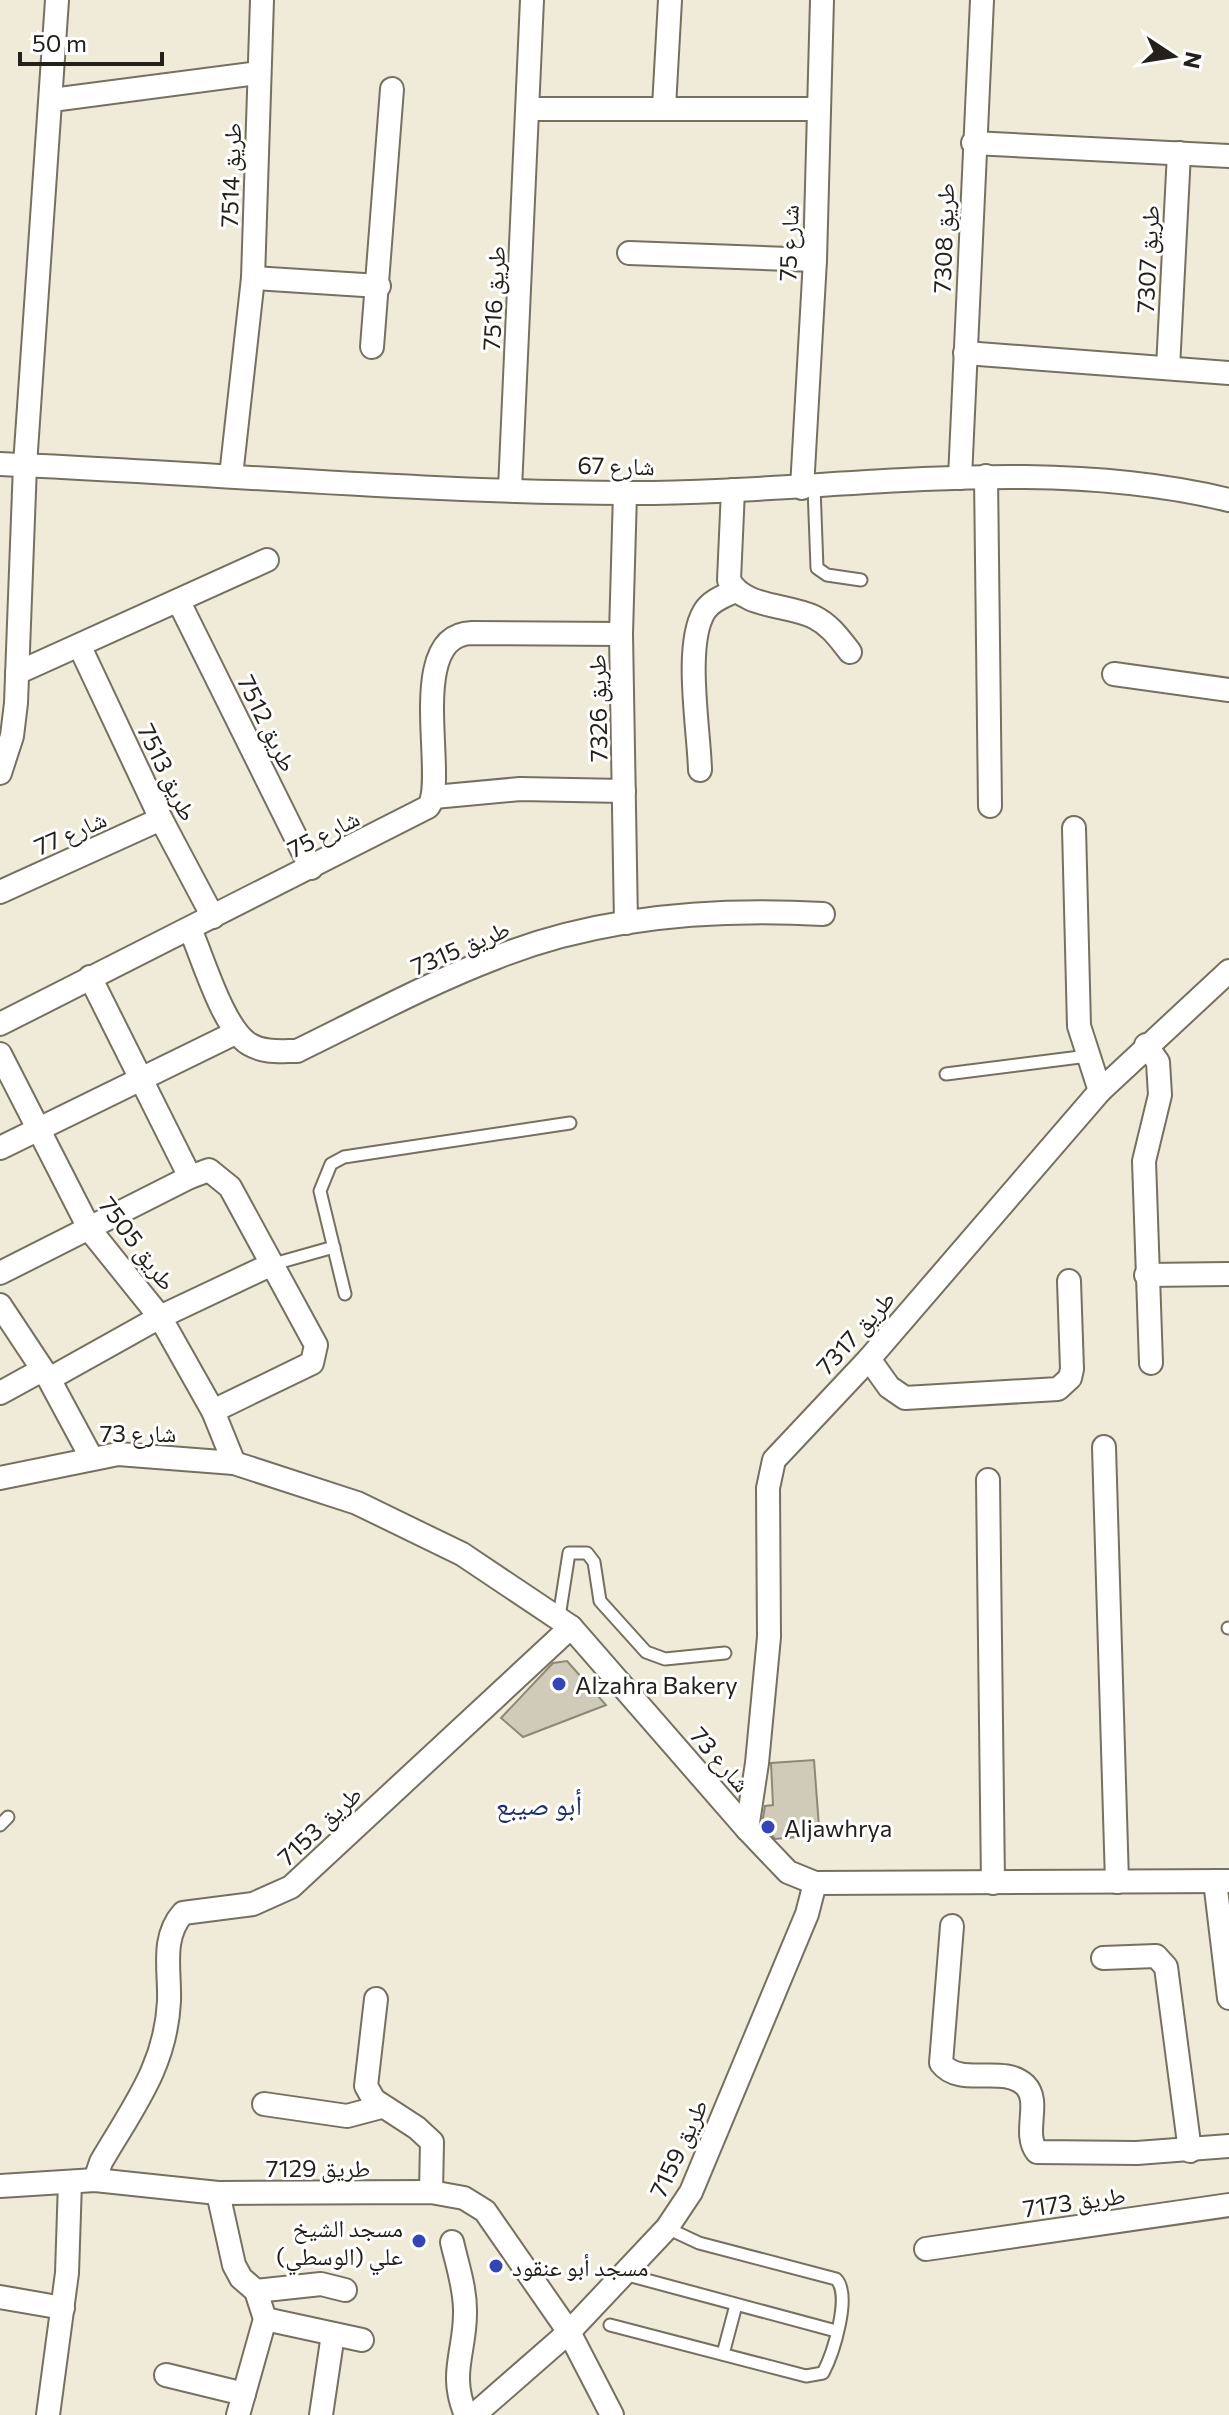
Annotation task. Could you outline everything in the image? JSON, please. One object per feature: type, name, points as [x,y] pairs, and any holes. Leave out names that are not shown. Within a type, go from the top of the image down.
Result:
[{"type":"street","points":[[0,773],[12,736],[17,673],[8,630],[25,465],[57,0]]},
{"type":"street","name":"طريق 7514","points":[[231,476],[253,278],[262,0]]},
{"type":"street","name":"طريق 7516","points":[[510,489],[532,0]]},
{"type":"street","points":[[664,107],[670,0]]},
{"type":"street","name":"شارع 75","points":[[808,487],[822,0]]},
{"type":"street","name":"طريق 7308","points":[[960,478],[973,143],[982,0]]},
{"type":"street","points":[[52,100],[258,73]]},
{"type":"street","points":[[372,347],[392,89]]},
{"type":"street","points":[[528,109],[817,109]]},
{"type":"street","points":[[973,143],[1229,156]]},
{"type":"street","name":"طريق 7307","points":[[1168,368],[1179,153]]},
{"type":"street","points":[[629,253],[815,260]]},
{"type":"street","points":[[253,278],[379,286]]},
{"type":"street","points":[[965,353],[1229,373]]},
{"type":"street","name":"شارع 67","points":[[0,464],[354,486],[625,493],[808,487],[986,476],[1109,479],[1180,488],[1229,500]]},
{"type":"street","points":[[986,476],[990,806]]},
{"type":"street","points":[[733,490],[729,580],[735,591],[748,599],[795,609],[817,618],[833,629],[850,652]]},
{"type":"street","name":"طريق 7326","points":[[625,493],[621,634],[626,923]]},
{"type":"street","points":[[17,673],[267,560]]},
{"type":"street","points":[[700,770],[695,654],[697,628],[705,610],[735,591]]},
{"type":"street","name":"طريق 7512","points":[[179,602],[311,868]]},
{"type":"street","points":[[621,634],[463,633],[446,644],[437,669],[432,703],[434,797],[520,789],[624,791]]},
{"type":"street","name":"طريق 7513","points":[[80,647],[161,819],[213,917]]},
{"type":"street","points":[[1114,674],[1229,690]]},
{"type":"street","name":"شارع 75","points":[[0,1024],[423,811],[434,797]]},
{"type":"street","name":"شارع 77","points":[[0,892],[161,819]]},
{"type":"street","points":[[1074,828],[1079,1026],[1100,1091]]},
{"type":"street","name":"طريق 7315","points":[[235,1033],[251,1045],[269,1052],[297,1051],[496,957],[560,937],[626,923],[730,912],[823,914]]},
{"type":"street","points":[[0,1148],[235,1033],[190,929]]},
{"type":"street","name":"طريق 7317","points":[[747,1829],[757,1763],[769,1637],[770,1473],[782,1448],[869,1359],[1100,1091],[1229,971]]},
{"type":"street","points":[[90,977],[190,1177]]},
{"type":"street","points":[[1146,1045],[1158,1062],[1160,1095],[1144,1161],[1151,1363]]},
{"type":"street","name":"طريق 7505","points":[[0,1054],[36,1130],[90,1230],[160,1317],[213,1411],[234,1463]]},
{"type":"street","points":[[0,1273],[209,1170],[230,1187],[316,1345],[312,1363],[213,1411]]},
{"type":"street","points":[[0,1393],[46,1374],[270,1265]]},
{"type":"street","points":[[1146,1275],[1229,1274]]},
{"type":"street","points":[[869,1359],[889,1387],[905,1398],[1058,1389],[1070,1378],[1072,1369],[1069,1281]]},
{"type":"street","points":[[0,1305],[46,1374],[91,1457]]},
{"type":"street","points":[[1104,1447],[1117,1882]]},
{"type":"street","name":"شارع 73","points":[[0,1477],[91,1457],[129,1455],[234,1463],[357,1503],[462,1554],[565,1622],[788,1872],[815,1883],[1222,1881]]},
{"type":"street","points":[[988,1480],[993,1883]]},
{"type":"street","name":"طريق 7153","points":[[95,2180],[101,2162],[163,2052],[169,2002],[168,1943],[172,1926],[183,1913],[253,1904],[291,1887],[565,1622]]},
{"type":"street","points":[[1222,1881],[1229,1998]]},
{"type":"street","name":"طريق 7159","points":[[474,2415],[569,2332],[667,2228],[691,2192],[807,1914],[815,1883]]},
{"type":"street","points":[[952,1926],[941,2054],[944,2067],[955,2073],[997,2076],[1024,2085],[1030,2093],[1032,2144],[1041,2154],[1190,2151],[1229,2146]]},
{"type":"street","points":[[1103,1958],[1156,1956],[1166,1967],[1190,2151]]},
{"type":"street","points":[[376,1999],[366,2086],[381,2107],[417,2128],[432,2142],[431,2192]]},
{"type":"street","points":[[264,2104],[347,2116],[381,2107]]},
{"type":"street","name":"طريق 7129","points":[[0,2186],[95,2180],[218,2193],[431,2192],[464,2198],[485,2211],[569,2332],[612,2415]]},
{"type":"street","points":[[48,2415],[63,2308],[70,2182]]},
{"type":"street","points":[[166,2375],[241,2404],[265,2319],[256,2291],[241,2278],[234,2265],[218,2193]]},
{"type":"street","name":"طريق 7173","points":[[926,2249],[1229,2205]]},
{"type":"street","points":[[452,2242],[464,2295],[465,2323],[456,2376],[457,2395],[466,2415]]},
{"type":"street","points":[[256,2291],[321,2284],[345,2290]]},
{"type":"street","points":[[0,2297],[63,2308]]},
{"type":"street","points":[[265,2319],[362,2340]]},
{"type":"street","points":[[321,2415],[333,2334]]},
{"type":"lane","points":[[808,487],[817,568],[827,575],[861,580]]},
{"type":"lane","points":[[946,1074],[1088,1056]]},
{"type":"lane","points":[[345,1294],[320,1191],[331,1164],[344,1157],[570,1123]]},
{"type":"lane","points":[[270,1265],[334,1247]]},
{"type":"lane","points":[[565,1622],[569,1553],[576,1550],[591,1557],[600,1601],[646,1652],[665,1659],[725,1653]]},
{"type":"lane","points":[[610,2325],[815,2377],[823,2373],[844,2292],[836,2279],[699,2243],[667,2228]]},
{"type":"lane","points":[[624,2274],[836,2331]]},
{"type":"lane","points":[[723,2354],[736,2305]]},
{"type":"building","name":"Alzahra Bakery","points":[[567,1661],[606,1705],[523,1737],[501,1718],[553,1663]]},
{"type":"building","points":[[814,1760],[819,1827],[805,1829],[806,1836],[775,1839],[762,1824],[765,1806],[773,1805],[771,1763]]},
{"type":"place","name":"Alzahra Bakery","points":[[559,1684]]},
{"type":"place","name":"Aljawhrya","points":[[768,1827]]},
{"type":"place","name":"مسجد الشيخ علي (الوسطي)","points":[[419,2241]]},
{"type":"place","name":"مسجد أبو عنقود","points":[[496,2266]]},
{"type":"district","name":"أبو صيبع","points":[[539,1804]]}]
